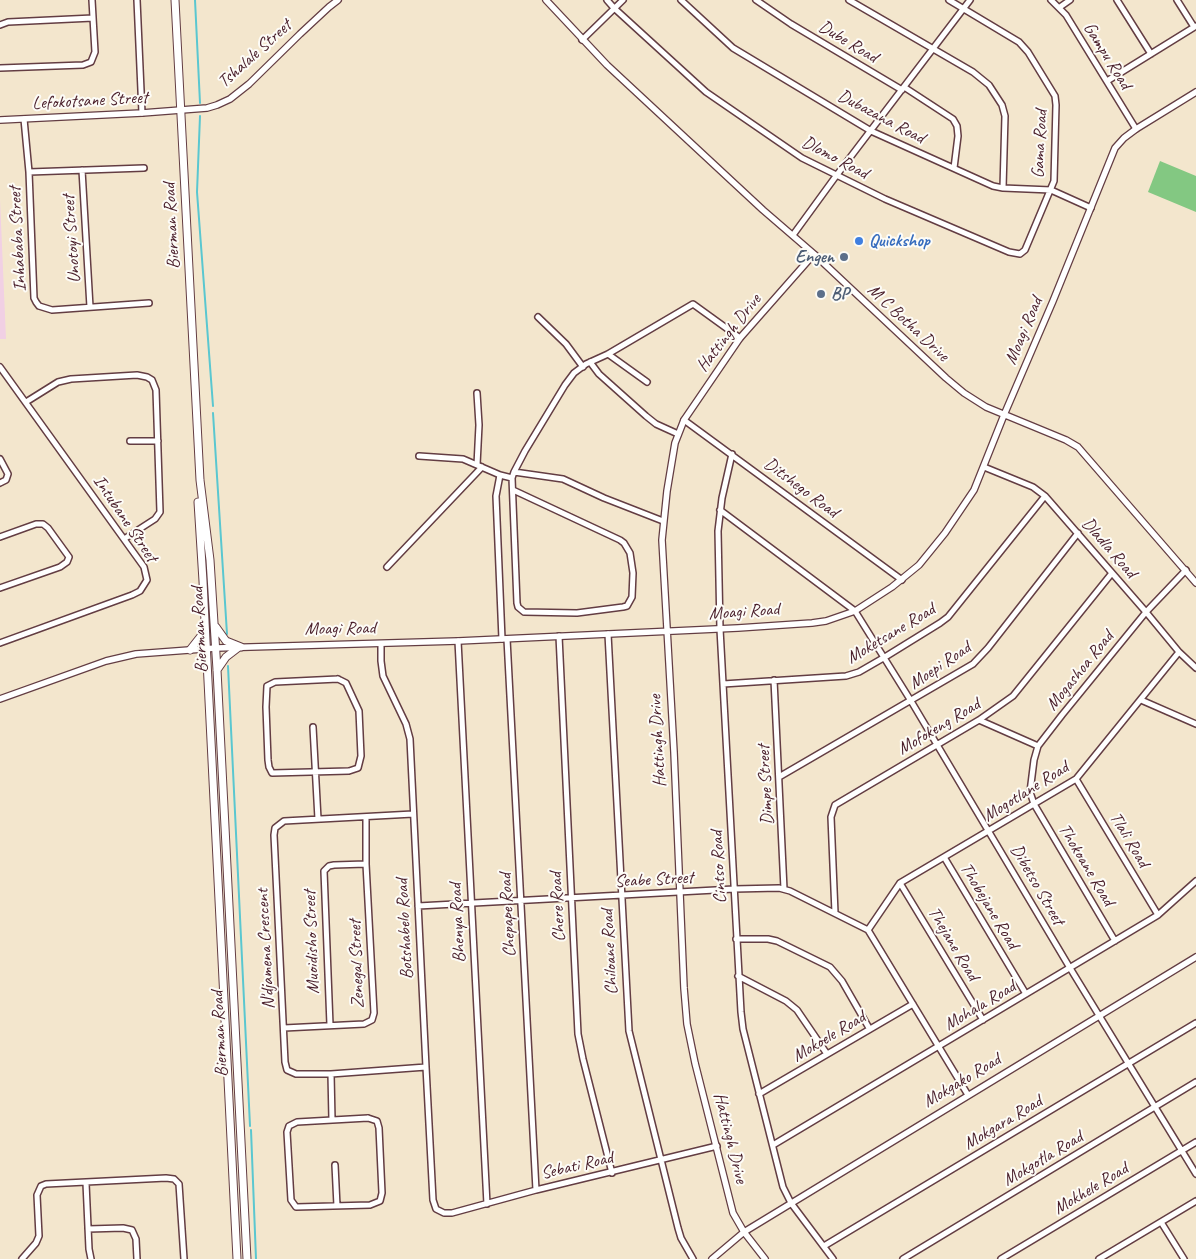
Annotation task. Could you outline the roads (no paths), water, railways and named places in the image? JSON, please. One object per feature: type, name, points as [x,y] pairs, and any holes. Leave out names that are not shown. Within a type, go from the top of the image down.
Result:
[{"type":"main road","name":"Bierman Road","points":[[173,0],[200,480],[210,560],[216,648],[246,1259]]},
{"type":"main road","name":"Bierman Road","points":[[179,111],[236,1259]]},
{"type":"main road","points":[[214,624],[226,641],[240,647],[226,658],[217,670]]},
{"type":"main road","points":[[190,650],[206,631]]},
{"type":"street","points":[[0,68],[89,63],[93,60],[95,52],[92,0]]},
{"type":"street","points":[[137,0],[142,113]]},
{"type":"street","name":"Tshalale Street","points":[[179,111],[207,108],[230,99],[249,84],[307,27],[338,0]]},
{"type":"street","name":"M C Botha Drive","points":[[546,0],[582,40],[950,382],[975,401],[1078,447],[1196,583]]},
{"type":"street","name":"Dlomo Road","points":[[607,0],[706,92],[794,153],[836,176],[938,222],[1018,255],[1025,250],[1050,190]]},
{"type":"street","points":[[582,40],[623,0]]},
{"type":"street","name":"Dubazana Road","points":[[681,0],[733,48],[871,131],[993,186],[1050,190],[1091,208]]},
{"type":"street","name":"Dube Road","points":[[756,0],[791,24],[954,119],[958,130],[954,168]]},
{"type":"street","points":[[849,0],[982,78],[989,85],[1002,105],[1005,116],[1003,188]]},
{"type":"street","name":"Gama Road","points":[[948,0],[1016,39],[1023,45],[1053,92],[1056,103],[1055,177],[1050,190]]},
{"type":"street","points":[[793,235],[970,0]]},
{"type":"street","name":"Gampu Road","points":[[1051,0],[1066,15],[1136,129]]},
{"type":"street","points":[[1060,7],[1070,0]]},
{"type":"street","points":[[1117,0],[1151,54]]},
{"type":"street","points":[[1106,81],[1195,27],[1177,0]]},
{"type":"street","points":[[0,25],[8,22],[94,18]]},
{"type":"street","name":"Moagi Road","points":[[0,699],[119,657],[136,654],[240,647],[381,644],[666,632],[812,623],[826,621],[855,610],[902,580],[919,565],[949,528],[970,496],[1054,301],[1063,274],[1115,148],[1136,129],[1196,92]]},
{"type":"street","name":"Lefokotsane Street","points":[[0,120],[179,111]]},
{"type":"street","name":"Inhababa Street","points":[[24,119],[29,172],[34,298],[36,302],[39,306],[52,310],[149,303]]},
{"type":"street","points":[[29,172],[144,168]]},
{"type":"street","name":"Unotoyi Street","points":[[82,170],[90,307]]},
{"type":"street","name":"Hattingh Drive","points":[[765,1259],[744,1232],[733,1213],[687,1024],[674,752],[662,561],[663,520],[678,434],[684,420],[740,338],[814,254]]},
{"type":"street","points":[[512,490],[624,543],[630,553],[633,574],[632,598],[627,606],[577,612],[529,613],[520,610],[517,603],[512,490],[513,475],[525,451],[565,386],[574,373],[583,366],[608,354],[693,304],[740,338]]},
{"type":"street","points":[[538,317],[566,344],[583,366]]},
{"type":"street","points":[[608,354],[647,382]]},
{"type":"street","points":[[590,362],[599,374],[646,416],[656,424],[678,434]]},
{"type":"street","name":"Intubane Street","points":[[0,367],[144,567],[147,580],[140,591],[132,595],[0,642]]},
{"type":"street","points":[[26,402],[51,385],[64,380],[137,375],[152,380],[156,390],[160,512],[124,539]]},
{"type":"street","points":[[387,567],[480,466],[477,393]]},
{"type":"street","name":"Ditshego Road","points":[[684,420],[902,580]]},
{"type":"street","points":[[130,441],[158,441]]},
{"type":"street","name":"Cintso Road","points":[[732,454],[720,510],[718,531],[720,628],[738,976],[743,1029],[783,1187],[791,1203],[834,1259]]},
{"type":"street","points":[[419,456],[462,459],[500,475],[563,479],[604,498],[663,520]]},
{"type":"street","points":[[0,459],[8,474],[6,480],[0,483]]},
{"type":"street","name":"Dladla Road","points":[[984,467],[1033,487],[1045,496],[1179,652],[1196,668]]},
{"type":"street","name":"Chepape Road","points":[[500,475],[496,496],[521,900],[536,1190]]},
{"type":"street","name":"Moketsane Road","points":[[724,684],[846,676],[859,672],[885,657],[940,624],[948,617],[1045,496]]},
{"type":"street","points":[[720,510],[855,610]]},
{"type":"street","points":[[0,536],[36,524],[43,524],[69,557],[67,562],[60,567],[0,588]]},
{"type":"street","name":"Moepi Road","points":[[779,777],[911,701],[978,659],[1078,533]]},
{"type":"street","name":"Mogashoa Road","points":[[1034,804],[1030,787],[1038,746],[1146,612],[1186,570]]},
{"type":"street","name":"Mofokeng Road","points":[[835,912],[831,817],[833,808],[844,799],[980,720],[1016,694],[1112,572]]},
{"type":"street","name":"Dibetso Street","points":[[855,610],[1196,1174]]},
{"type":"street","name":"Chiloane Road","points":[[608,634],[629,1031],[681,1238],[693,1259]]},
{"type":"street","name":"Chere Road","points":[[559,636],[578,1034],[612,1172]]},
{"type":"street","name":"Bhenya Road","points":[[458,641],[487,1204]]},
{"type":"street","name":"Botshabelo Road","points":[[381,644],[383,676],[406,724],[410,739],[434,1200],[436,1210],[444,1214]]},
{"type":"street","name":"Mogotlane Road","points":[[868,930],[900,883],[1076,779],[1179,652]]},
{"type":"street","points":[[338,679],[346,683],[352,693],[359,711],[360,765],[358,768],[349,771],[316,772],[275,774],[270,771],[266,707],[266,689],[270,683],[338,679]]},
{"type":"street","name":"Dimpe Street","points":[[774,680],[784,889]]},
{"type":"street","points":[[1141,700],[1196,724]]},
{"type":"street","points":[[980,720],[1038,746]]},
{"type":"street","points":[[313,727],[318,819]]},
{"type":"street","name":"Tlali Road","points":[[1076,779],[1158,915]]},
{"type":"street","name":"Thokoane Road","points":[[1034,804],[1115,940]]},
{"type":"street","name":"N'djamena Crescent","points":[[413,814],[284,821],[277,825],[274,832],[284,1028],[286,1066],[290,1072],[296,1074],[331,1074],[426,1067]]},
{"type":"street","name":"Zenegal Street","points":[[284,1028],[367,1023],[372,1020],[366,817]]},
{"type":"street","name":"Thobejane Road","points":[[944,857],[1026,994]]},
{"type":"street","name":"Muoidisho Street","points":[[330,1026],[324,871],[329,866],[334,865],[366,864]]},
{"type":"street","name":"Mohala Road","points":[[773,1146],[1158,915],[1196,881]]},
{"type":"street","name":"Thejane Road","points":[[900,883],[983,1020]]},
{"type":"street","name":"Seabe Street","points":[[418,906],[734,889],[784,889],[835,912],[868,930]]},
{"type":"street","points":[[868,930],[968,1095]]},
{"type":"street","points":[[736,940],[768,939],[777,941],[830,967],[842,981],[869,1028]]},
{"type":"street","name":"Mokgako Road","points":[[712,1259],[744,1232],[1196,957]]},
{"type":"street","points":[[738,976],[786,1001],[797,1010],[826,1054]]},
{"type":"street","name":"Mokoele Road","points":[[759,1094],[913,1004]]},
{"type":"street","name":"Mokgara Road","points":[[824,1246],[1196,1023]]},
{"type":"street","points":[[331,1074],[332,1120]]},
{"type":"street","name":"Mokgotla Road","points":[[903,1259],[1196,1082]]},
{"type":"street","points":[[371,1118],[377,1121],[380,1128],[382,1193],[380,1201],[374,1204],[337,1206],[299,1208],[293,1205],[291,1200],[289,1126],[297,1122],[371,1118]]},
{"type":"street","name":"Mokhele Road","points":[[1001,1259],[1196,1142]]},
{"type":"street","name":"Sebati Road","points":[[444,1214],[717,1146]]},
{"type":"street","points":[[335,1165],[337,1206]]},
{"type":"street","points":[[22,1259],[36,1243],[39,1236],[37,1195],[39,1188],[46,1184],[166,1178],[177,1181],[180,1188],[184,1259]]},
{"type":"street","points":[[86,1183],[91,1259]]},
{"type":"street","points":[[1099,1259],[1196,1201]]},
{"type":"street","points":[[1161,1222],[1184,1259]]},
{"type":"street","points":[[88,1229],[123,1228],[132,1230],[136,1239],[137,1259]]},
{"type":"waterway","points":[[195,0],[200,103]]},
{"type":"waterway","points":[[200,116],[197,192],[213,406]]},
{"type":"waterway","points":[[213,413],[227,634]]},
{"type":"waterway","points":[[228,666],[250,1126]]},
{"type":"waterway","points":[[251,1130],[256,1259]]},
{"type":"place","name":"Quickshop","points":[[859,241]]},
{"type":"place","name":"Engen","points":[[844,257]]},
{"type":"place","name":"BP","points":[[821,294]]}]
